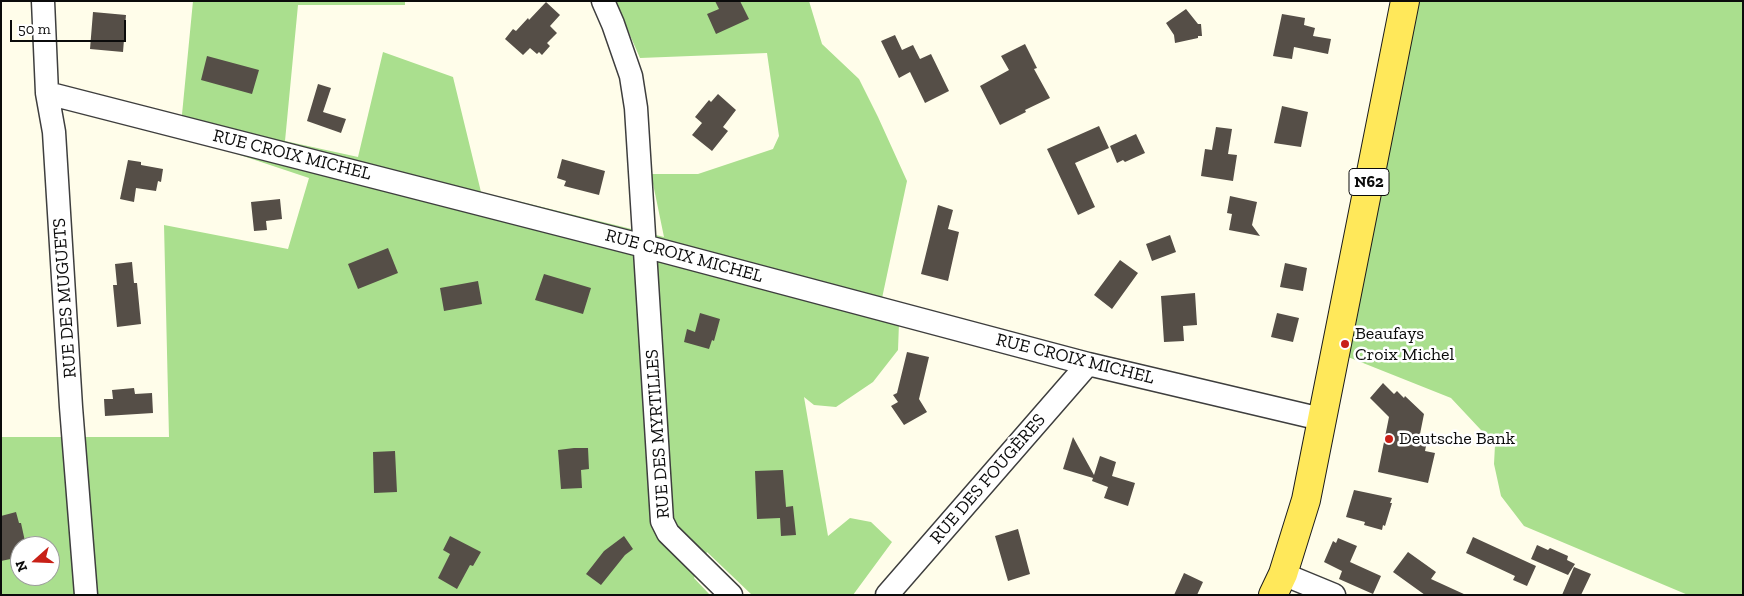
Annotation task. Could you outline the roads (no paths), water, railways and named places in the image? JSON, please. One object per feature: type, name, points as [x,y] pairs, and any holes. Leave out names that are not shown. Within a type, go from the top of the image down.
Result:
[{"type":"main road","name":"N62","points":[[1278,584],[1306,500],[1405,1]]},
{"type":"street","name":"RUE DES MUGUETS","points":[[42,1],[47,93],[54,132],[86,595]]},
{"type":"street","name":"RUE DES MYRTILLES","points":[[603,1],[631,76],[636,108],[662,521],[668,533],[731,595]]},
{"type":"street","name":"RUE CROIX MICHEL","points":[[47,93],[644,246],[1088,364],[1321,419]]},
{"type":"street","name":"RUE DES FOUGÈRES","points":[[887,595],[1088,364]]},
{"type":"street","points":[[1278,584],[1334,595]]},
{"type":"place","name":"Beaufays Croix Michel","points":[[1345,344]]},
{"type":"place","name":"Deutsche Bank","points":[[1389,439]]}]
